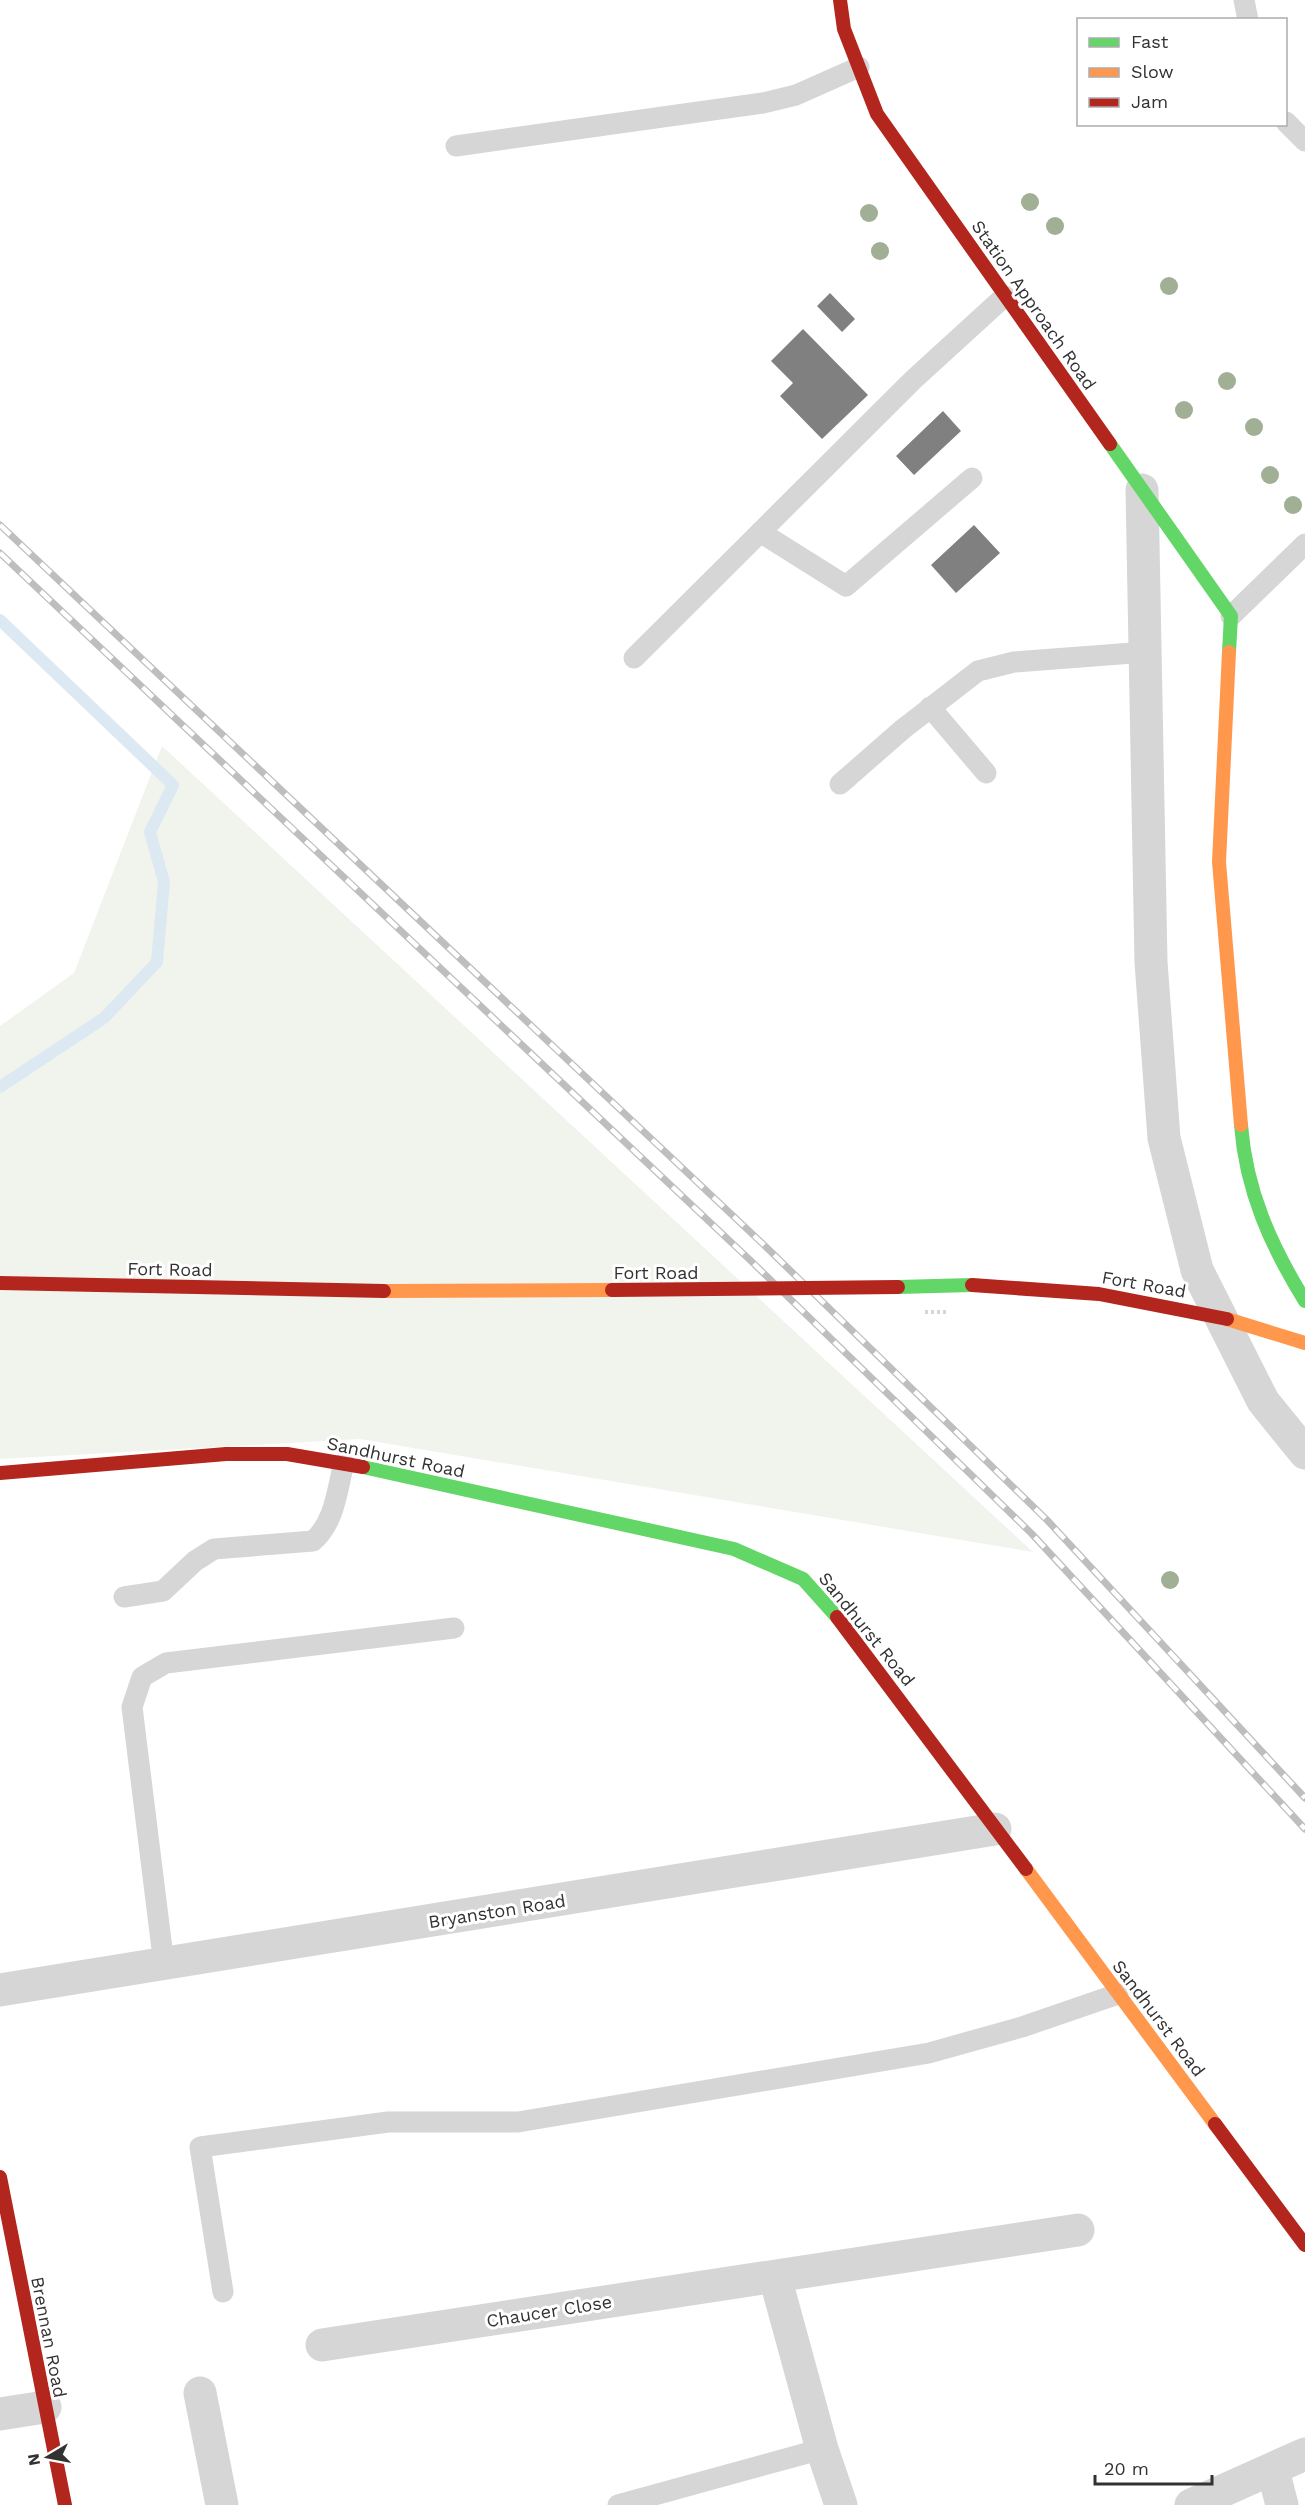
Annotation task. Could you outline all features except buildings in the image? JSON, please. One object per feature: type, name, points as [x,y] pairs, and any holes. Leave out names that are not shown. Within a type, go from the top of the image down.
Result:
[{"type":"street","name":"Station Approach Road","points":[[840,0],[844,29],[877,114],[1231,616]]},
{"type":"street","points":[[1142,490],[1151,962],[1164,1138],[1197,1270],[1263,1401],[1305,1453]]},
{"type":"street","points":[[1231,616],[1219,862],[1242,1141],[1250,1188],[1259,1218],[1286,1271],[1305,1300]]},
{"type":"street","name":"Fort Road","points":[[0,1283],[347,1291],[972,1285],[1042,1288],[1133,1299],[1197,1312],[1305,1343]]},
{"type":"street","name":"Sandhurst Road","points":[[0,1473],[226,1454],[287,1455],[344,1463],[734,1549],[803,1579],[844,1624],[1305,2245]]},
{"type":"street","name":"Bryanston Road","points":[[0,1990],[995,1829]]},
{"type":"street","name":"Brennan Road","points":[[0,2176],[65,2505]]},
{"type":"street","name":"Chaucer Close","points":[[322,2345],[1078,2230]]},
{"type":"street","points":[[775,2277],[822,2449],[841,2505]]},
{"type":"street","points":[[200,2393],[222,2505]]},
{"type":"street","points":[[0,2414],[45,2407]]},
{"type":"street","points":[[1191,2505],[1305,2454]]},
{"type":"street","points":[[1273,2470],[1281,2505]]},
{"type":"lane","points":[[1245,0],[1248,18]]},
{"type":"lane","points":[[456,146],[771,102],[796,95],[859,67]]},
{"type":"lane","points":[[1287,123],[1305,141]]},
{"type":"lane","points":[[634,658],[914,380],[1005,296]]},
{"type":"lane","points":[[760,532],[846,586],[972,478]]},
{"type":"lane","points":[[1231,616],[1305,544]]},
{"type":"lane","points":[[840,784],[961,682],[990,666],[1146,652]]},
{"type":"lane","points":[[930,707],[986,773]]},
{"type":"lane","points":[[124,1597],[163,1591],[195,1561],[214,1549],[312,1541],[325,1531],[344,1463]]},
{"type":"lane","points":[[164,1965],[132,1707],[141,1677],[166,1663],[454,1628]]},
{"type":"lane","points":[[224,2292],[200,2147],[388,2122],[518,2122],[929,2053],[1022,2027],[1119,1994]]},
{"type":"lane","points":[[618,2505],[822,2449]]},
{"type":"shaded area","points":[[162,746],[1033,1552],[360,1439],[0,1459],[0,1026],[74,973]]},
{"type":"waterway","points":[[0,620],[173,785],[150,832],[164,882],[157,962],[104,1018],[0,1087]]},
{"type":"railway","points":[[0,525],[764,1245],[1047,1520],[1305,1798]]},
{"type":"railway","points":[[0,553],[750,1260],[1032,1534],[1305,1829]]},
{"type":"traffic: fast","points":[[1110,444],[1231,616],[1229,652]]},
{"type":"traffic: fast","points":[[1241,1125],[1248,1173],[1254,1195],[1281,1260],[1305,1301]]},
{"type":"traffic: fast","points":[[898,1287],[972,1285]]},
{"type":"traffic: fast","points":[[363,1467],[734,1549],[803,1579],[837,1617]]},
{"type":"traffic: slow","points":[[1229,652],[1219,862],[1241,1125]]},
{"type":"traffic: slow","points":[[384,1291],[612,1290]]},
{"type":"traffic: slow","points":[[1227,1319],[1305,1343]]},
{"type":"traffic: slow","points":[[1026,1869],[1215,2124]]},
{"type":"traffic: jam","points":[[840,0],[844,29],[877,114],[1110,444]]},
{"type":"traffic: jam","points":[[0,1283],[384,1291]]},
{"type":"traffic: jam","points":[[972,1285],[1099,1294],[1227,1319]]},
{"type":"traffic: jam","points":[[612,1290],[898,1287]]},
{"type":"traffic: jam","points":[[0,1473],[226,1454],[287,1454],[363,1467]]},
{"type":"traffic: jam","points":[[837,1617],[1026,1869]]},
{"type":"traffic: jam","points":[[1215,2124],[1305,2245]]},
{"type":"traffic: jam","points":[[0,2177],[65,2505]]}]
